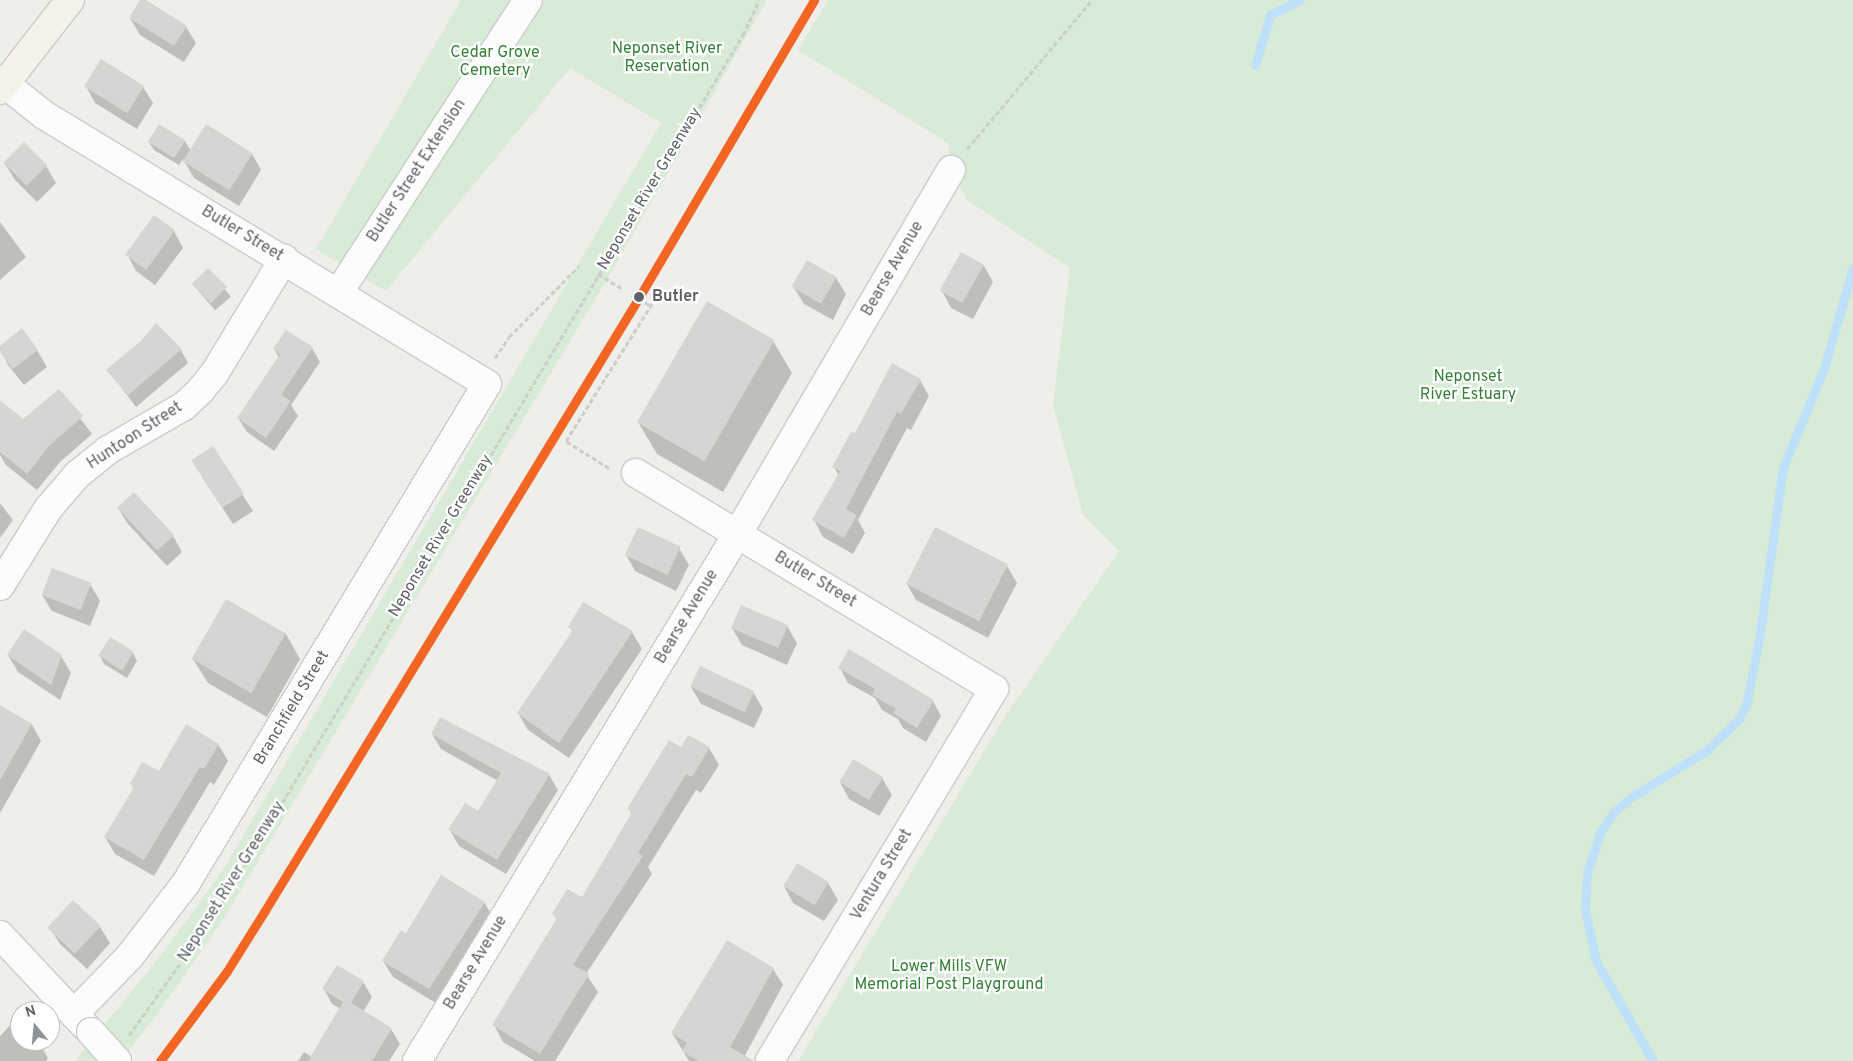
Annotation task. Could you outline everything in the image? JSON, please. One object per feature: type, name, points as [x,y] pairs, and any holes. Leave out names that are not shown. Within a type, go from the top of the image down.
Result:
[{"type":"main road","points":[[2,85],[70,0]]},
{"type":"street","name":"Butler Street Extension","points":[[339,292],[528,0]]},
{"type":"street","name":"Butler Street","points":[[2,85],[50,118],[485,382]]},
{"type":"street","name":"Bearse Avenue","points":[[417,1061],[738,532],[951,170]]},
{"type":"street","name":"Huntoon Street","points":[[0,586],[48,509],[77,475],[108,450],[184,406],[200,391],[214,374],[284,259]]},
{"type":"street","name":"Branchfield Street","points":[[82,1023],[186,883],[485,382]]},
{"type":"street","name":"Butler Street","points":[[636,473],[738,532],[994,689]]},
{"type":"street","name":"Ventura Street","points":[[770,1061],[994,689]]},
{"type":"street","points":[[0,935],[82,1023],[122,1049]]},
{"type":"path","name":"Neponset River Greenway","points":[[122,1049],[213,918],[743,35],[759,0]]},
{"type":"path","points":[[951,170],[1003,103],[1092,0]]},
{"type":"path","points":[[485,382],[509,337],[579,266]]},
{"type":"path","points":[[598,274],[621,288]]},
{"type":"path","points":[[632,295],[651,306]]},
{"type":"path","points":[[636,473],[622,476],[566,441],[657,296]]},
{"type":"green space","points":[[461,0],[767,0],[609,276],[221,923],[156,1016],[120,1061],[75,1061],[165,950],[223,870],[661,123],[570,68],[386,291],[316,249]]},
{"type":"green space","name":"Neponset River Estuary","points":[[828,0],[1853,0],[1853,1061],[798,1061],[1004,718],[1119,551],[1083,515],[1053,404],[1070,268],[967,200],[951,170],[948,143],[798,50]]},
{"type":"building","points":[[140,0],[146,0],[187,26],[174,46],[129,18]]},
{"type":"building","points":[[101,59],[144,86],[127,113],[84,86]]},
{"type":"building","points":[[159,124],[185,140],[174,158],[148,142]]},
{"type":"building","points":[[206,124],[253,153],[229,190],[183,161]]},
{"type":"building","points":[[24,142],[47,165],[27,186],[3,163]]},
{"type":"building","points":[[154,215],[175,230],[146,270],[125,255]]},
{"type":"building","points":[[961,252],[984,265],[962,303],[940,290]]},
{"type":"building","points":[[807,260],[836,277],[821,304],[792,287]]},
{"type":"building","points":[[208,268],[227,287],[211,303],[192,284]]},
{"type":"building","points":[[707,301],[775,340],[705,461],[637,422]]},
{"type":"building","points":[[156,323],[182,349],[128,395],[106,370],[141,341]]},
{"type":"building","points":[[22,328],[38,350],[13,369],[0,352],[0,346]]},
{"type":"building","points":[[286,330],[313,347],[281,395],[291,401],[266,438],[237,418],[280,354],[273,349]]},
{"type":"building","points":[[892,363],[921,379],[901,414],[897,412],[846,509],[857,515],[844,538],[812,520],[840,471],[832,467],[851,432],[855,433]]},
{"type":"building","points":[[59,389],[83,416],[50,445],[27,474],[0,452],[0,400],[23,419]]},
{"type":"building","points":[[213,446],[244,494],[222,508],[191,460]]},
{"type":"building","points":[[134,492],[174,535],[157,551],[117,508]]},
{"type":"building","points":[[638,527],[681,547],[667,575],[625,555]]},
{"type":"building","points":[[935,527],[1008,564],[979,621],[906,584]]},
{"type":"building","points":[[52,568],[91,583],[81,610],[42,595]]},
{"type":"building","points":[[226,599],[286,634],[251,693],[192,659]]},
{"type":"building","points":[[583,602],[633,631],[559,743],[517,713],[573,630],[568,627]]},
{"type":"building","points":[[741,605],[788,625],[778,648],[731,628]]},
{"type":"building","points":[[24,629],[62,655],[51,685],[7,655]]},
{"type":"building","points":[[110,637],[134,652],[122,670],[98,656]]},
{"type":"building","points":[[849,649],[934,700],[917,728],[893,713],[896,709],[872,695],[875,689],[838,668]]},
{"type":"building","points":[[700,666],[754,691],[745,712],[690,687]]},
{"type":"building","points":[[0,705],[32,724],[0,780]]},
{"type":"building","points":[[440,717],[550,774],[497,860],[448,830],[465,803],[478,811],[501,773],[431,734]]},
{"type":"building","points":[[186,724],[219,744],[204,769],[200,767],[144,860],[104,837],[134,787],[130,784],[142,762],[159,771]]},
{"type":"building","points":[[688,735],[710,747],[692,777],[686,774],[638,853],[643,856],[573,965],[589,974],[540,1054],[492,1025],[557,918],[552,914],[567,889],[582,897],[632,812],[627,809],[669,740],[681,747]]},
{"type":"building","points":[[853,759],[883,777],[869,800],[839,782]]},
{"type":"building","points":[[797,863],[829,882],[815,905],[783,886]]},
{"type":"building","points":[[441,875],[485,902],[429,989],[382,961],[401,930],[406,933]]},
{"type":"building","points":[[73,900],[101,926],[75,954],[47,928]]},
{"type":"building","points":[[727,940],[774,968],[730,1047],[754,1061],[698,1061],[682,1051],[687,1043],[671,1033]]},
{"type":"building","points":[[337,965],[364,981],[351,1003],[392,1028],[372,1061],[308,1061],[343,1002],[322,989]]},
{"type":"waterway","points":[[1255,65],[1270,15],[1299,0]]},
{"type":"waterway","points":[[1653,1061],[1596,961],[1585,910],[1587,873],[1600,833],[1613,813],[1630,798],[1707,750],[1739,719],[1746,706],[1759,640],[1783,468],[1824,368],[1853,268]]},
{"type":"transit line","points":[[160,1061],[227,971],[264,912],[638,299],[814,0]]},
{"type":"place","name":"Butler","points":[[639,297]]},
{"type":"park label","name":"Neponset River Reservation","points":[[667,58]]},
{"type":"park label","name":"Cedar Grove Cemetery","points":[[495,62]]},
{"type":"park label","name":"Lower Mills VFW Memorial Post Playground","points":[[949,976]]}]
